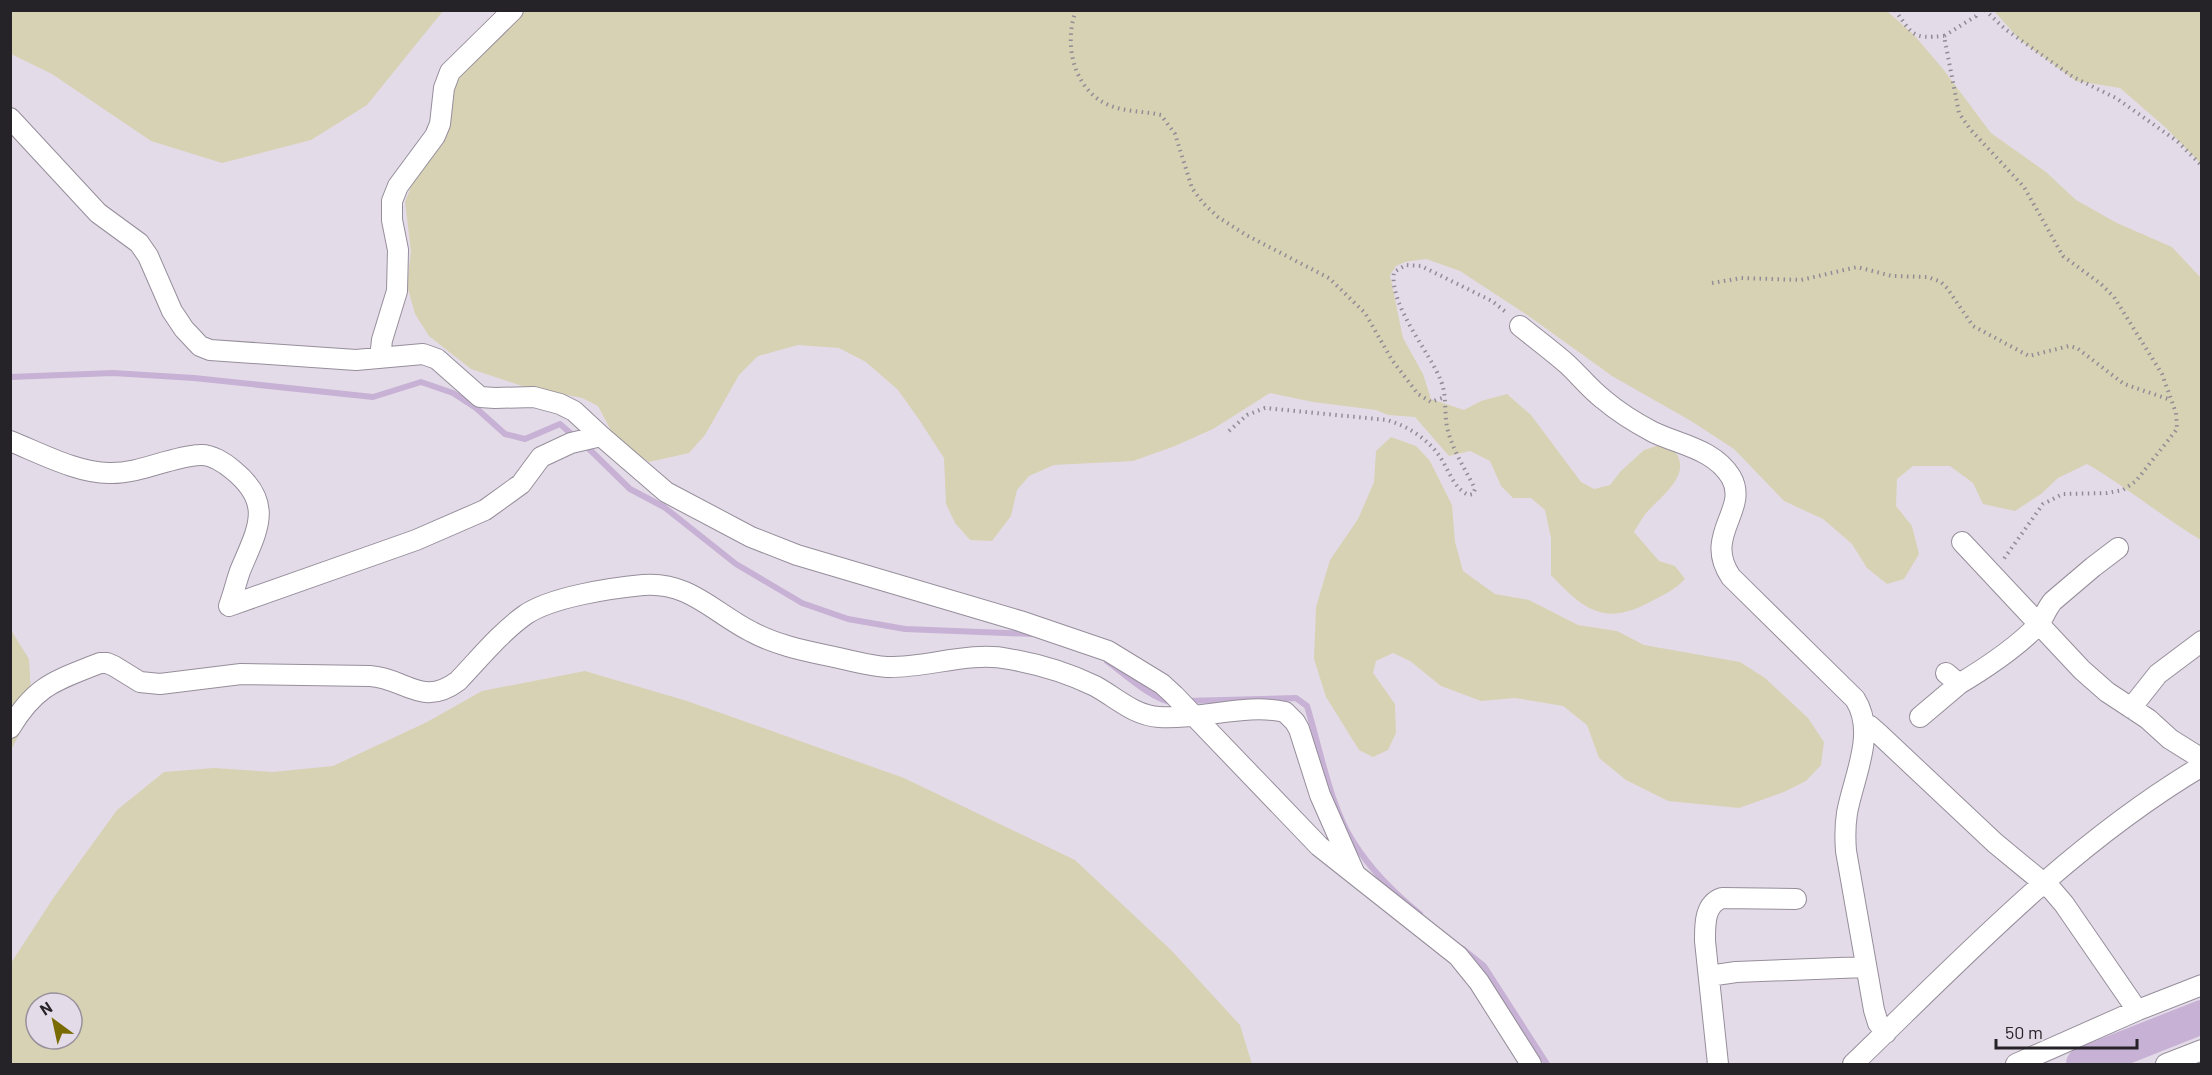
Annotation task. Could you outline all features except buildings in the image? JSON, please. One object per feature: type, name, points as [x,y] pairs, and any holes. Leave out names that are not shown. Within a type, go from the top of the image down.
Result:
[{"type":"street","points":[[380,358],[382,340],[397,291],[398,250],[392,220],[392,201],[398,186],[435,136],[440,124],[444,88],[450,72],[513,10]]},
{"type":"street","points":[[10,118],[87,202],[139,243],[148,256],[172,311],[190,338],[200,346],[210,350],[356,360],[423,354],[437,359],[480,397],[534,397],[560,404],[574,411],[666,492],[751,537],[797,555],[1020,621],[1108,651],[1162,684],[1319,846],[1458,956],[1479,982],[1531,1065]]},
{"type":"street","points":[[1520,326],[1566,363],[1601,398],[1652,431],[1707,454],[1721,464],[1732,480],[1735,491],[1734,503],[1720,548],[1724,567],[1731,577],[1855,699],[1861,708],[1864,743],[1847,814],[1845,834],[1865,967],[1878,1023],[1886,1033]]},
{"type":"street","points":[[10,441],[74,466],[109,474],[135,471],[171,459],[204,454],[225,464],[247,481],[258,501],[259,523],[254,544],[240,572],[229,606],[416,540],[485,510],[521,484],[541,457],[571,442],[601,436]]},
{"type":"street","points":[[1962,542],[2082,670],[2107,692],[2148,719],[2170,739],[2202,759]]},
{"type":"street","points":[[1920,717],[1953,679],[1986,668],[2040,624],[2053,602],[2093,567],[2118,549]]},
{"type":"street","points":[[10,728],[25,706],[49,684],[100,663],[114,666],[140,682],[160,684],[241,674],[370,675],[384,676],[423,693],[434,693],[458,681],[515,623],[536,608],[583,595],[643,585],[666,585],[682,589],[752,632],[782,645],[865,664],[887,667],[947,660],[1007,658],[1082,680],[1144,715],[1247,710],[1285,712],[1299,729],[1320,795],[1356,877]]},
{"type":"street","points":[[2131,708],[2158,674],[2202,641]]},
{"type":"street","points":[[1864,724],[1878,733],[1995,843],[2044,883],[2064,904],[2137,1010]]},
{"type":"street","points":[[1853,1065],[2071,858],[2162,790],[2202,766]]},
{"type":"street","points":[[1718,1065],[1705,921],[1714,902],[1722,898],[1796,898]]},
{"type":"street","points":[[1709,976],[1736,972],[1865,967]]},
{"type":"street","points":[[2016,1065],[2137,1010],[2202,984]]},
{"type":"street","points":[[2173,1063],[2202,1050]]},
{"type":"path","points":[[1076,10],[1071,46],[1077,74],[1084,87],[1100,101],[1110,106],[1161,115],[1175,134],[1192,188],[1203,203],[1218,217],[1246,235],[1329,278],[1365,314],[1392,360],[1418,394],[1431,402],[1445,397]]},
{"type":"path","points":[[1895,10],[1910,30],[1923,38],[1944,36],[1976,16],[1977,10]]},
{"type":"path","points":[[1985,10],[2005,29],[2073,77],[2116,98],[2172,137],[2202,166]]},
{"type":"path","points":[[1944,36],[1959,112],[1970,129],[2024,187],[2063,256],[2101,284],[2114,297],[2162,374],[2176,413],[2177,429],[2136,481],[2116,492],[2063,494],[2043,504],[1993,576]]},
{"type":"path","points":[[1229,430],[1247,415],[1265,408],[1387,420],[1400,424],[1424,440],[1438,454],[1459,490],[1469,495],[1473,494],[1475,489],[1454,450],[1447,426],[1441,380],[1408,323],[1398,296],[1394,277],[1396,270],[1406,265],[1421,266],[1492,301],[1520,326]]},
{"type":"path","points":[[1712,283],[1741,278],[1801,280],[1857,267],[1892,276],[1928,277],[1941,282],[1947,288],[1973,326],[2030,356],[2069,346],[2077,348],[2124,384],[2171,400]]},
{"type":"shaded area","points":[[10,11],[443,11],[367,105],[311,140],[222,163],[151,141],[52,74],[11,54]]},
{"type":"shaded area","points":[[526,11],[1887,11],[1914,35],[1943,69],[1991,133],[2046,172],[2076,200],[2117,223],[2172,247],[2201,278],[2201,540],[2087,464],[2058,478],[2041,494],[2015,511],[1983,504],[1973,483],[1950,466],[1913,466],[1897,479],[1896,506],[1912,526],[1919,554],[1904,579],[1887,584],[1867,568],[1852,544],[1823,519],[1784,501],[1734,449],[1691,421],[1612,376],[1530,317],[1460,271],[1426,259],[1405,262],[1396,266],[1390,275],[1403,338],[1423,374],[1431,399],[1464,410],[1481,401],[1507,394],[1531,415],[1581,482],[1594,489],[1610,485],[1621,471],[1644,450],[1666,443],[1680,461],[1680,470],[1671,488],[1647,512],[1634,532],[1659,561],[1675,566],[1685,579],[1677,586],[1664,595],[1634,609],[1620,613],[1595,611],[1574,597],[1551,575],[1551,538],[1545,510],[1531,498],[1513,498],[1501,486],[1490,461],[1470,451],[1449,456],[1415,417],[1388,415],[1376,410],[1313,402],[1270,393],[1213,429],[1133,461],[1054,465],[1029,476],[1017,490],[1011,516],[992,541],[970,540],[955,523],[946,504],[944,458],[898,390],[866,362],[839,348],[798,345],[758,356],[739,375],[705,435],[689,453],[649,462],[615,438],[598,406],[582,398],[522,386],[471,369],[429,336],[415,314],[407,285],[411,251],[405,202],[450,100],[458,75],[501,31]]},
{"type":"shaded area","points":[[1994,11],[2201,11],[2201,164],[2165,127],[2120,88],[2076,81],[2020,40]]},
{"type":"shaded area","points":[[1391,437],[1416,446],[1430,461],[1452,505],[1455,542],[1463,571],[1495,594],[1529,600],[1578,625],[1617,631],[1644,645],[1740,662],[1765,678],[1808,718],[1824,742],[1821,765],[1806,781],[1784,792],[1739,808],[1668,801],[1626,780],[1599,758],[1587,725],[1563,706],[1515,698],[1481,701],[1441,686],[1410,661],[1393,653],[1376,661],[1373,673],[1395,704],[1396,733],[1388,750],[1373,757],[1359,750],[1326,697],[1314,659],[1316,607],[1330,560],[1358,519],[1374,482],[1376,451]]},
{"type":"shaded area","points":[[11,630],[29,659],[32,710],[11,750]]},
{"type":"shaded area","points":[[585,671],[687,701],[904,778],[1075,860],[1172,951],[1240,1025],[1252,1064],[11,1064],[11,963],[54,897],[117,810],[164,772],[214,768],[273,772],[333,766],[427,722],[482,691]]},
{"type":"waterway","points":[[10,377],[113,373],[194,378],[373,397],[421,382],[453,393],[476,408],[505,434],[525,439],[560,424],[576,438]]},
{"type":"waterway","points":[[584,444],[630,489],[664,507],[736,564],[802,603],[848,619],[905,629],[1033,634]]},
{"type":"waterway","points":[[1107,661],[1156,697],[1172,702]]},
{"type":"waterway","points":[[1185,701],[1296,698],[1307,706],[1338,812],[1354,843],[1376,872],[1420,914]]},
{"type":"waterway","points":[[1463,949],[1484,966],[1547,1064]]},
{"type":"waterway","points":[[2083,1064],[2202,1017]]}]
